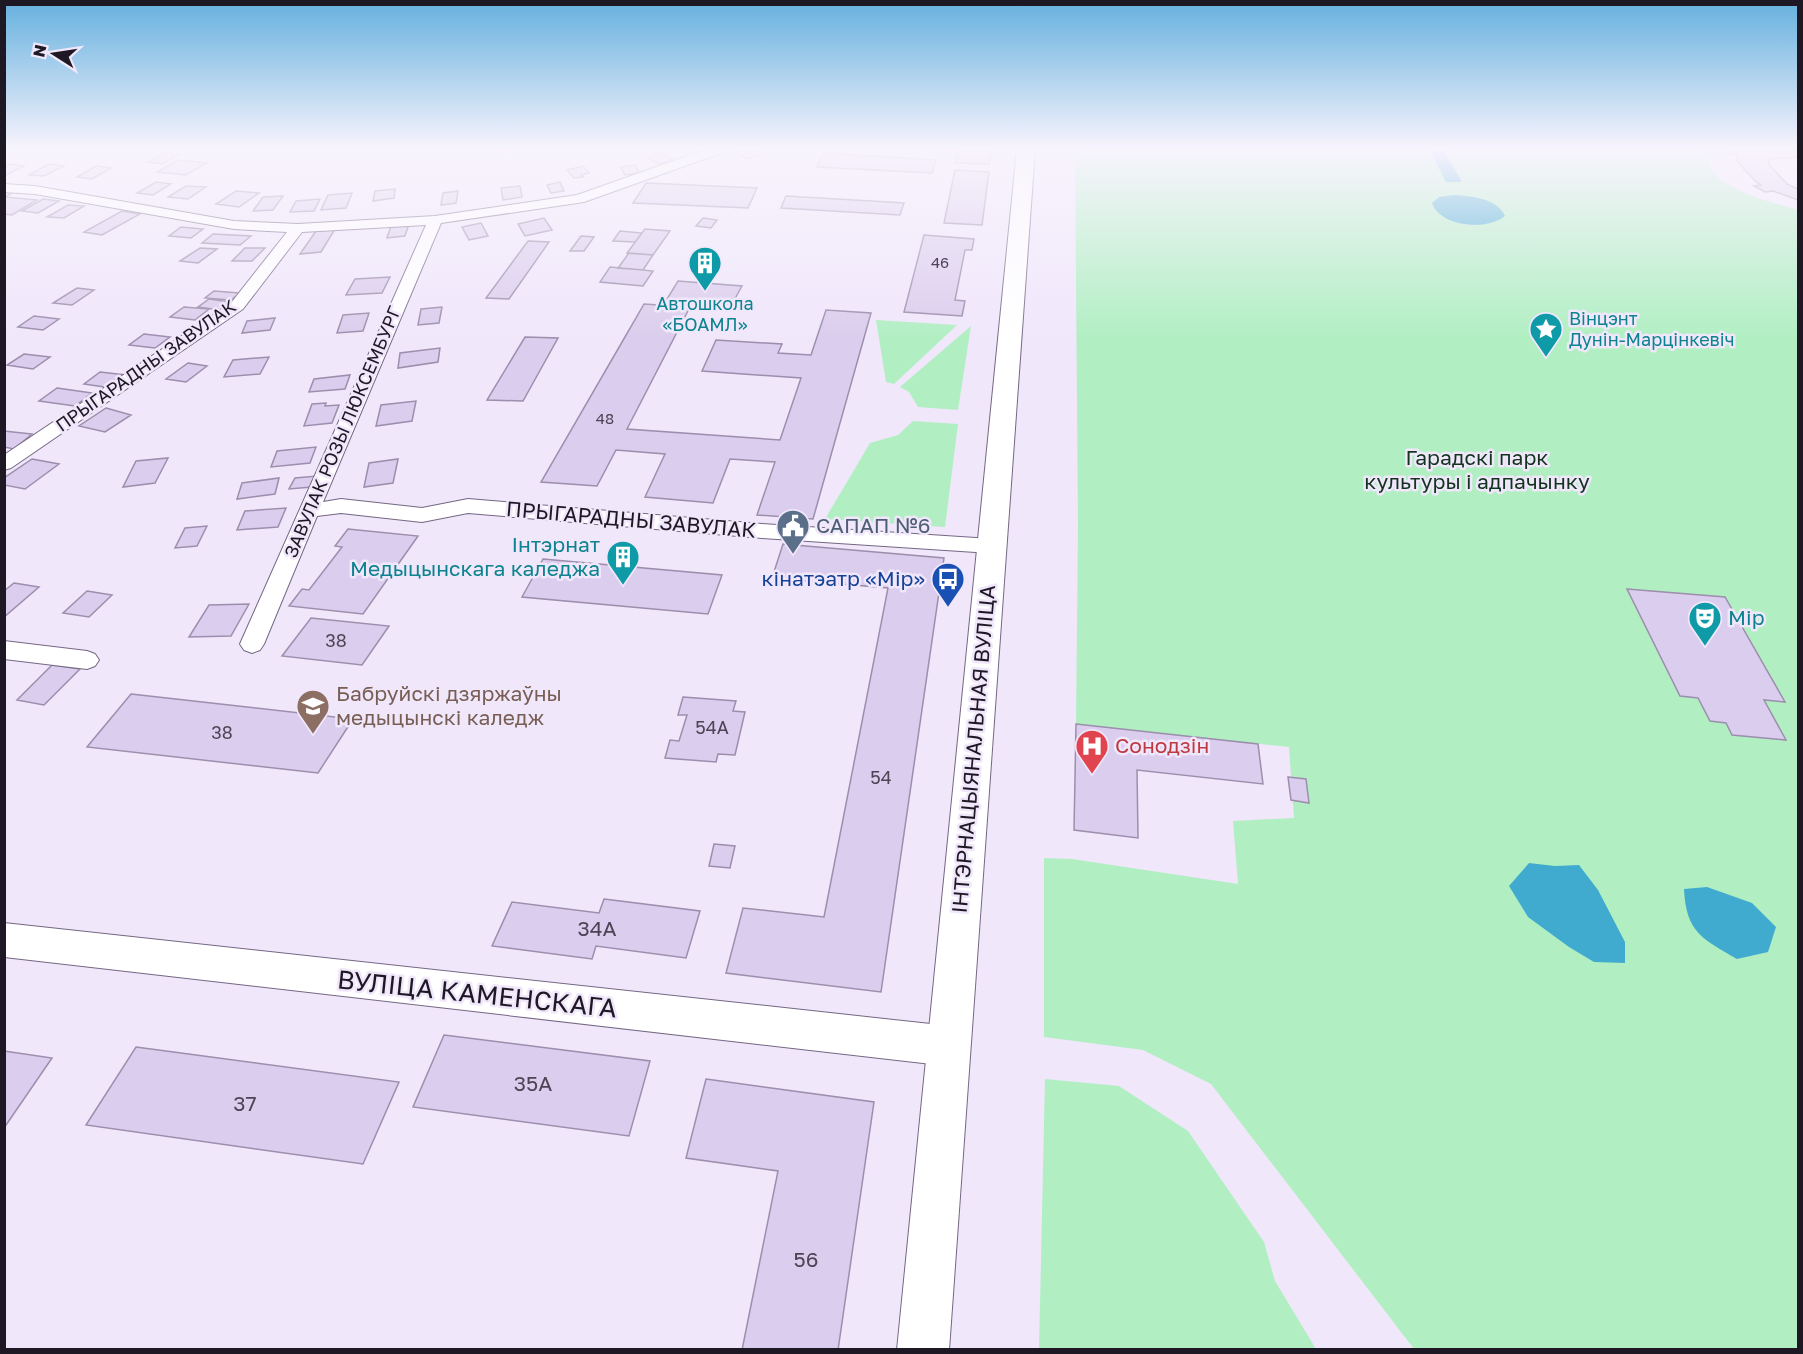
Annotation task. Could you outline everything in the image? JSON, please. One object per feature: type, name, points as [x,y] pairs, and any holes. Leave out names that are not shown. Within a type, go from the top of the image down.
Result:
[{"type":"main road","name":"ІНТЭРНАЦЫЯНАЛЬНАЯ ВУЛІЦА","points":[[923,1350],[1020,212]]},
{"type":"street","points":[[161,212],[234,225],[298,228],[435,220],[489,212]]},
{"type":"street","name":"ЗАВУЛАК РОЗЫ ЛЮКСЕМБУРГ","points":[[252,644],[435,220]]},
{"type":"street","name":"ПРЫГАРАДНЫ ЗАВУЛАК","points":[[4,464],[237,306],[298,228]]},
{"type":"street","name":"ПРЫГАРАДНЫ ЗАВУЛАК","points":[[309,511],[341,506],[422,514],[468,506],[762,531],[991,546]]},
{"type":"street","points":[[4,650],[87,660]]},
{"type":"street","name":"ВУЛІЦА КАМЕНСКАГА","points":[[4,940],[949,1046]]},
{"type":"green space","name":"Гарадскі парк культуры і адпачынку","points":[[1076,212],[1798,212],[1798,1349],[1414,1349],[1211,1084],[1143,1050],[1044,1037],[1044,858],[1072,859],[1238,884],[1233,821],[1294,818],[1289,747],[1076,724],[1078,527]]},
{"type":"green space","points":[[876,320],[957,325],[894,384],[886,382]]},
{"type":"green space","points":[[971,326],[958,410],[918,407],[909,392],[900,387]]},
{"type":"green space","points":[[913,421],[958,424],[945,527],[825,519],[870,443],[898,435]]},
{"type":"green space","points":[[1045,1079],[1119,1086],[1188,1131],[1264,1242],[1275,1281],[1316,1349],[1039,1349]]},
{"type":"water","points":[[1438,212],[1502,212],[1505,216],[1488,224],[1477,225],[1454,222]]},
{"type":"water","points":[[1529,863],[1555,866],[1579,865],[1598,890],[1625,942],[1625,963],[1594,962],[1528,917],[1509,886]]},
{"type":"water","points":[[1707,887],[1752,903],[1776,927],[1768,952],[1737,959],[1698,933],[1688,916],[1684,889]]},
{"type":"building","points":[[4,212],[17,212],[12,215]]},
{"type":"building","points":[[55,212],[74,212],[64,218],[47,217]]},
{"type":"building","points":[[120,212],[140,214],[102,235],[84,232]]},
{"type":"building","points":[[852,212],[901,212],[900,215]]},
{"type":"building","points":[[946,212],[984,212],[982,225],[944,223]]},
{"type":"building","points":[[544,218],[552,230],[525,236],[518,224]]},
{"type":"building","points":[[703,218],[717,220],[711,228],[696,226]]},
{"type":"building","points":[[481,223],[488,236],[469,240],[462,227]]},
{"type":"building","points":[[409,224],[405,236],[387,238],[391,226]]},
{"type":"building","points":[[181,227],[203,229],[191,238],[169,236]]},
{"type":"building","points":[[335,229],[321,252],[300,254],[316,231]]},
{"type":"building","points":[[645,229],[670,231],[653,255],[627,253]]},
{"type":"building","points":[[620,231],[642,233],[635,242],[613,241]]},
{"type":"building","points":[[213,234],[251,236],[240,245],[202,243]]},
{"type":"building","points":[[924,235],[974,239],[972,250],[965,250],[955,300],[965,301],[962,316],[904,312]]},
{"type":"building","points":[[581,236],[594,237],[584,251],[570,251]]},
{"type":"building","points":[[528,241],[549,242],[509,299],[486,298]]},
{"type":"building","points":[[200,248],[217,249],[198,263],[180,261]]},
{"type":"building","points":[[245,248],[265,248],[252,261],[232,261]]},
{"type":"building","points":[[629,253],[653,255],[643,270],[618,268]]},
{"type":"building","points":[[610,267],[653,271],[643,286],[600,282]]},
{"type":"building","points":[[390,277],[382,293],[346,295],[355,279]]},
{"type":"building","name":"Автошкола «БОАМЛ»","points":[[678,281],[742,286],[732,304],[667,299]]},
{"type":"building","points":[[77,288],[94,290],[72,305],[53,303]]},
{"type":"building","points":[[214,291],[240,293],[231,300],[205,298]]},
{"type":"building","points":[[209,299],[230,302],[220,310],[198,307]]},
{"type":"building","points":[[644,304],[690,307],[627,429],[780,440],[801,378],[702,371],[716,340],[782,344],[778,353],[811,355],[826,310],[871,313],[813,519],[757,515],[775,462],[730,459],[713,503],[645,497],[665,454],[616,450],[597,486],[541,482]]},
{"type":"building","points":[[184,307],[209,309],[195,320],[170,317]]},
{"type":"building","points":[[442,307],[439,323],[418,325],[421,309]]},
{"type":"building","points":[[369,313],[363,331],[337,333],[343,315]]},
{"type":"building","points":[[34,316],[59,319],[43,330],[18,327]]},
{"type":"building","points":[[275,318],[270,330],[242,333],[247,321]]},
{"type":"building","points":[[144,334],[170,337],[155,348],[129,345]]},
{"type":"building","points":[[525,337],[558,338],[523,401],[487,400]]},
{"type":"building","points":[[440,348],[438,362],[398,368],[400,353]]},
{"type":"building","points":[[24,354],[50,357],[33,369],[7,365]]},
{"type":"building","points":[[269,357],[260,374],[224,377],[233,360]]},
{"type":"building","points":[[188,363],[207,366],[186,382],[166,379]]},
{"type":"building","points":[[100,372],[127,375],[111,388],[84,384]]},
{"type":"building","points":[[350,375],[345,389],[309,392],[314,379]]},
{"type":"building","points":[[57,388],[92,393],[75,406],[39,401]]},
{"type":"building","points":[[416,401],[412,421],[376,426],[381,405]]},
{"type":"building","points":[[326,403],[325,406],[339,405],[332,423],[304,426],[312,404]]},
{"type":"building","points":[[106,408],[131,415],[105,432],[79,426]]},
{"type":"building","points":[[4,431],[32,434],[14,449],[4,447]]},
{"type":"building","points":[[316,447],[310,463],[271,467],[277,451]]},
{"type":"building","points":[[168,458],[155,483],[123,487],[136,461]]},
{"type":"building","points":[[32,459],[59,464],[25,489],[4,485],[4,478]]},
{"type":"building","points":[[398,459],[393,483],[364,487],[369,463]]},
{"type":"building","points":[[317,476],[312,487],[289,489],[295,478]]},
{"type":"building","points":[[279,478],[275,494],[237,499],[242,483]]},
{"type":"building","points":[[286,508],[278,527],[237,530],[245,511]]},
{"type":"building","points":[[207,526],[197,546],[175,548],[185,528]]},
{"type":"building","points":[[348,529],[418,536],[363,614],[289,606],[302,589],[309,590],[342,547],[335,546]]},
{"type":"building","points":[[783,544],[944,558],[881,992],[726,973],[743,908],[824,917],[888,588],[772,578]]},
{"type":"building","name":"Інтэрнат Медыцынскага каледжа","points":[[543,559],[722,575],[708,614],[522,597]]},
{"type":"building","points":[[14,583],[39,587],[4,617],[4,591]]},
{"type":"building","name":"Мір","points":[[1627,589],[1725,597],[1785,702],[1764,700],[1786,740],[1732,735],[1726,723],[1710,721],[1698,698],[1680,696]]},
{"type":"building","points":[[87,591],[112,595],[89,617],[63,613]]},
{"type":"building","points":[[249,604],[231,636],[189,637],[209,605]]},
{"type":"building","points":[[311,618],[389,626],[362,665],[282,656]]},
{"type":"building","points":[[52,665],[80,669],[44,705],[17,700]]},
{"type":"building","points":[[131,694],[353,719],[318,773],[87,747]]},
{"type":"building","points":[[683,697],[736,701],[733,711],[745,712],[735,755],[718,754],[716,762],[665,758],[670,740],[679,741],[687,715],[678,715]]},
{"type":"building","points":[[1076,724],[1258,744],[1263,784],[1137,770],[1138,838],[1074,830]]},
{"type":"building","points":[[1288,777],[1306,779],[1309,803],[1291,800]]},
{"type":"building","points":[[714,844],[735,846],[730,868],[709,866]]},
{"type":"building","points":[[604,899],[700,911],[686,958],[596,946],[592,959],[492,946],[512,902],[599,913]]},
{"type":"building","points":[[444,1035],[650,1061],[629,1136],[413,1107]]},
{"type":"building","points":[[136,1047],[399,1082],[363,1164],[86,1125]]},
{"type":"building","points":[[4,1051],[52,1058],[4,1128]]},
{"type":"building","points":[[706,1079],[874,1102],[838,1350],[742,1350],[778,1171],[686,1158]]},
{"type":"place","name":"Автошкола «БОАМЛ»","points":[[705,292]]},
{"type":"place","name":"Вінцэнт Дунін-Марцінкевіч","points":[[1546,358]]},
{"type":"place","name":"САПАП №6","points":[[793,555]]},
{"type":"place","name":"Інтэрнат Медыцынскага каледжа","points":[[623,586]]},
{"type":"place","name":"кінатэатр «Мір»","points":[[948,608]]},
{"type":"place","name":"Мір","points":[[1705,647]]},
{"type":"place","name":"Бабруйскі дзяржаўны медыцынскі каледж","points":[[313,735]]},
{"type":"place","name":"Сонодзін","points":[[1092,775]]}]
